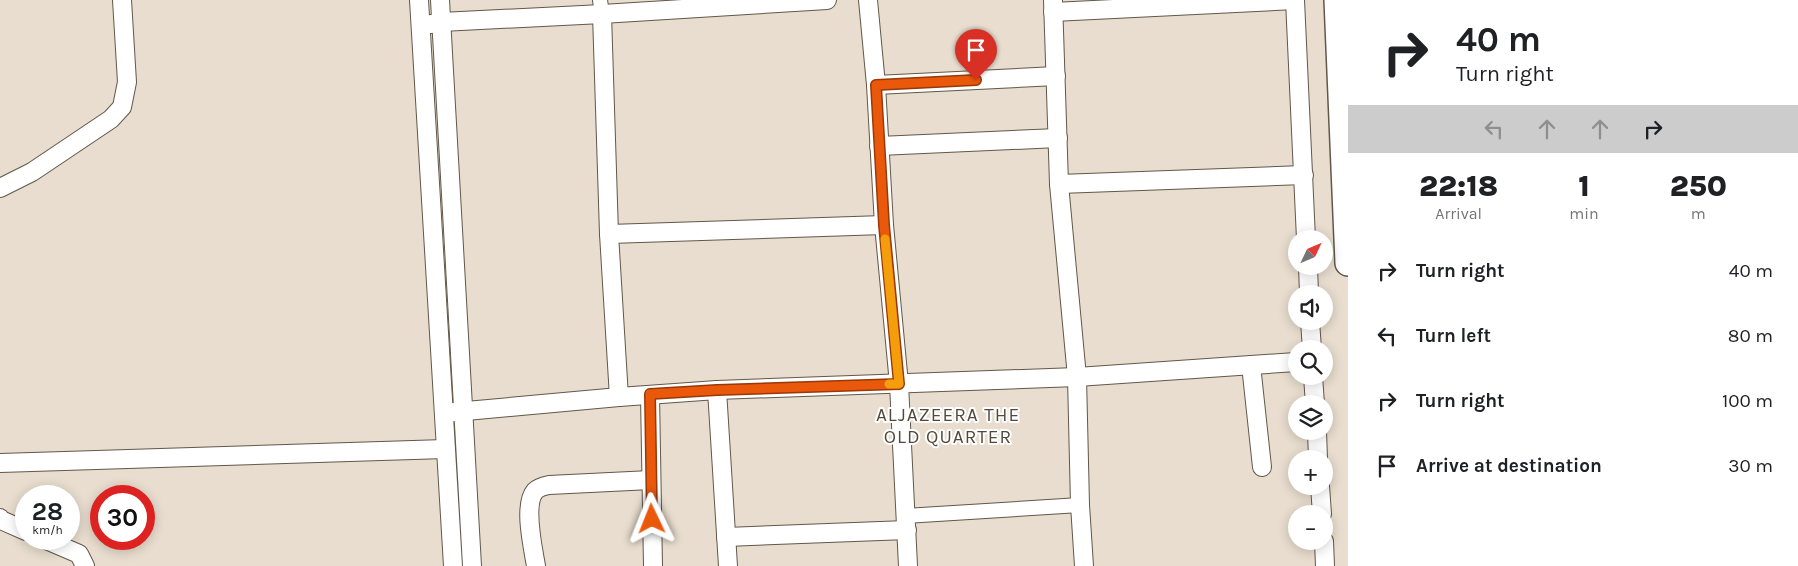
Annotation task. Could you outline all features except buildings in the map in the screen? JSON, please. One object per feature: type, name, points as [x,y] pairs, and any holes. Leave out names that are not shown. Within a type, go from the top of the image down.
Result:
[{"type":"main road","points":[[1337,0],[1348,263]]},
{"type":"street","points":[[0,188],[32,172],[111,119],[122,107],[127,82],[122,0]]},
{"type":"street","points":[[419,0],[452,566]]},
{"type":"street","points":[[440,0],[472,566]]},
{"type":"street","points":[[421,26],[441,22],[601,7],[828,0]]},
{"type":"street","points":[[868,0],[876,85],[884,225],[899,384],[908,566]]},
{"type":"street","points":[[1084,566],[1080,505],[1077,377],[1059,184],[1053,6],[1295,0],[1306,230]]},
{"type":"street","points":[[601,7],[609,234],[619,397]]},
{"type":"street","points":[[876,85],[1056,76]]},
{"type":"street","points":[[879,146],[1058,138]]},
{"type":"street","points":[[0,173],[32,172]]},
{"type":"street","points":[[1059,184],[1304,175]]},
{"type":"street","points":[[609,234],[884,225]]},
{"type":"street","points":[[444,413],[650,394],[1077,377],[1288,363]]},
{"type":"street","points":[[1251,365],[1262,467]]},
{"type":"street","points":[[717,390],[728,566]]},
{"type":"street","points":[[650,394],[653,566]]},
{"type":"street","points":[[0,463],[445,448]]},
{"type":"street","points":[[536,566],[529,511],[534,492],[541,487],[549,485],[651,480]]},
{"type":"street","points":[[726,537],[906,523],[1080,505]]},
{"type":"street","points":[[0,518],[15,526]]},
{"type":"street","points":[[70,550],[79,554],[84,566]]},
{"type":"street","points":[[1324,550],[1325,566]]},
{"type":"slow traffic","points":[[885,239],[899,384],[889,384]]},
{"type":"district","name":"ALJAZEERA THE OLD QUARTER","points":[[948,425]]},
{"type":"route","points":[[652,519],[650,394],[899,384],[884,225],[876,85],[976,80]]}]
